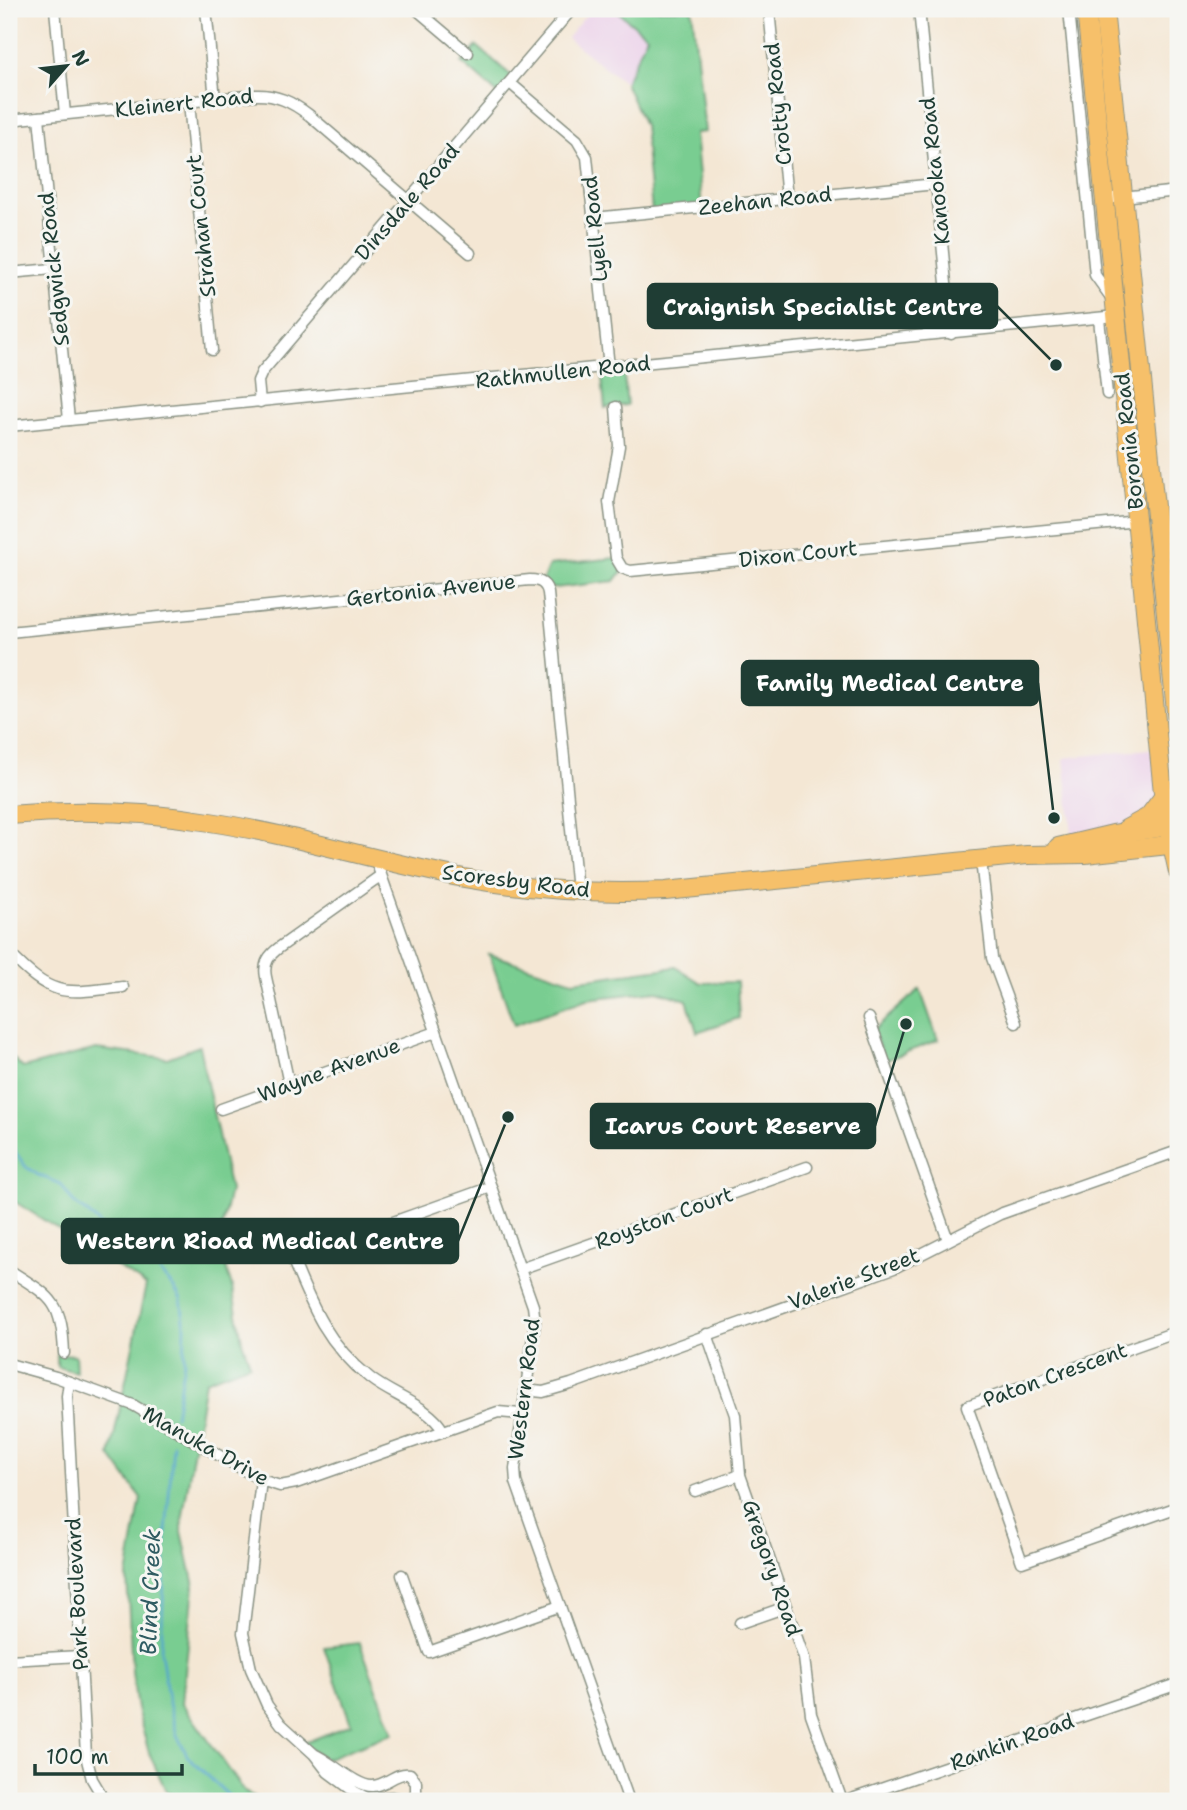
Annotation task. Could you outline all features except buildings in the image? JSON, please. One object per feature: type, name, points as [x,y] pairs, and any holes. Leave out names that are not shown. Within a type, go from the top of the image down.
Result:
[{"type":"main road","name":"Boronia Road","points":[[1086,9],[1104,199],[1110,312],[1138,521],[1164,796],[1172,826],[1178,872]]},
{"type":"main road","name":"Boronia Road","points":[[1104,9],[1178,731]]},
{"type":"main road","points":[[1110,312],[1135,315]]},
{"type":"main road","points":[[1113,834],[1145,819],[1164,796]]},
{"type":"main road","name":"Scoresby Road","points":[[9,815],[104,811],[175,817],[246,828],[494,883],[577,891],[665,891],[1027,855],[1175,845]]},
{"type":"main road","name":"Scoresby Road","points":[[1027,855],[1113,834],[1172,826]]},
{"type":"main road","points":[[1127,850],[1156,859],[1178,881]]},
{"type":"street","points":[[55,9],[65,114]]},
{"type":"street","points":[[206,9],[215,99]]},
{"type":"street","points":[[416,9],[468,53]]},
{"type":"street","name":"Dinsdale Road","points":[[260,402],[258,382],[262,372],[572,9]]},
{"type":"street","name":"Crotty Road","points":[[769,9],[788,199]]},
{"type":"street","name":"Kanooka Road","points":[[919,9],[951,334]]},
{"type":"street","points":[[1069,9],[1095,275],[1110,312]]},
{"type":"street","name":"Lyell Road","points":[[510,83],[581,145],[589,164],[609,367]]},
{"type":"street","name":"Kleinert Road","points":[[9,120],[268,95],[289,102],[309,115],[470,253]]},
{"type":"street","name":"Strahan Court","points":[[188,102],[212,350]]},
{"type":"street","name":"Sedgwick Road","points":[[39,117],[69,420]]},
{"type":"street","name":"Zeehan Road","points":[[594,218],[936,184]]},
{"type":"street","points":[[1104,199],[1178,191]]},
{"type":"street","points":[[9,273],[53,269]]},
{"type":"street","name":"Rathmullen Road","points":[[9,426],[951,334],[1110,312]]},
{"type":"street","name":"Boronia Road","points":[[1107,394],[1110,312]]},
{"type":"street","name":"Dixon Court","points":[[616,407],[620,446],[609,502],[615,558],[622,568],[630,570],[1138,521]]},
{"type":"street","name":"Gertonia Avenue","points":[[9,632],[539,581],[545,585],[548,593],[577,891]]},
{"type":"street","name":"Western Road","points":[[375,858],[535,1317],[515,1469],[516,1482],[629,1801]]},
{"type":"street","points":[[981,860],[992,958],[1016,1023]]},
{"type":"street","points":[[289,1084],[265,971],[267,959],[380,876]]},
{"type":"street","points":[[9,953],[35,978],[58,990],[72,993],[123,987]]},
{"type":"street","points":[[869,1018],[948,1240]]},
{"type":"street","name":"Wayne Avenue","points":[[221,1109],[436,1032]]},
{"type":"street","name":"Valerie Street","points":[[526,1390],[543,1392],[571,1384],[894,1268],[1000,1214],[1178,1151]]},
{"type":"street","name":"Royston Court","points":[[520,1269],[807,1167]]},
{"type":"street","points":[[443,1431],[435,1419],[378,1385],[340,1350],[315,1314],[292,1258],[491,1187]]},
{"type":"street","points":[[9,1270],[45,1293],[54,1303],[62,1320],[64,1353]]},
{"type":"street","name":"Paton Crescent","points":[[1178,1331],[968,1406],[1022,1562],[1178,1507]]},
{"type":"street","name":"Gregory Road","points":[[707,1334],[735,1415],[740,1475],[807,1669],[811,1714],[844,1801]]},
{"type":"street","name":"Manuka Drive","points":[[9,1364],[133,1405],[261,1480],[276,1486],[289,1485],[498,1412],[522,1414]]},
{"type":"street","name":"Park Boulevard","points":[[69,1382],[66,1396],[87,1763],[95,1787],[105,1801]]},
{"type":"street","points":[[695,1491],[740,1475]]},
{"type":"street","points":[[261,1480],[243,1617],[246,1651],[258,1688],[281,1724],[314,1754],[328,1772],[362,1796],[408,1800],[416,1794],[415,1782],[410,1774],[400,1774],[382,1784],[368,1786],[314,1754]]},
{"type":"street","points":[[401,1575],[429,1652],[560,1606]]},
{"type":"street","points":[[740,1623],[786,1607]]},
{"type":"street","points":[[9,1660],[80,1656]]},
{"type":"street","name":"Rankin Road","points":[[844,1801],[1178,1684]]},
{"type":"shaded area","points":[[591,9],[615,9],[647,36],[625,83],[567,38]]},
{"type":"shaded area","points":[[1160,748],[1164,796],[1148,817],[1073,843],[1064,758]]},
{"type":"green space","points":[[615,9],[692,9],[705,132],[695,133],[702,207],[652,212],[644,125],[625,83],[647,36]]},
{"type":"green space","points":[[477,46],[514,78],[499,95],[462,63]]},
{"type":"green space","points":[[623,366],[627,405],[605,408],[601,368]]},
{"type":"green space","points":[[616,558],[624,569],[615,581],[547,589],[542,582],[549,565]]},
{"type":"green space","points":[[489,954],[573,981],[676,967],[701,983],[737,982],[739,1018],[697,1032],[687,1000],[657,991],[587,999],[514,1025]]},
{"type":"green space","points":[[920,989],[938,1040],[884,1061],[873,1030]]},
{"type":"green space","points":[[199,1046],[230,1190],[218,1244],[232,1287],[242,1341],[250,1364],[205,1381],[181,1527],[194,1586],[182,1703],[245,1792],[261,1801],[183,1801],[166,1791],[149,1753],[137,1709],[132,1672],[127,1576],[141,1498],[110,1455],[146,1285],[9,1198],[9,1054],[23,1068],[96,1049],[167,1058]]},
{"type":"green space","points":[[57,1354],[75,1355],[76,1372],[57,1367]]},
{"type":"green space","points":[[360,1643],[393,1733],[326,1759],[302,1744],[351,1724],[324,1647]]},
{"type":"waterway","name":"Blind Creek","points":[[9,1135],[16,1153],[26,1167],[61,1184],[73,1202],[96,1220],[109,1237],[140,1247],[174,1288],[181,1300],[185,1327],[184,1362],[175,1416]]},
{"type":"waterway","name":"Blind Creek","points":[[173,1444],[161,1652],[168,1700],[177,1735],[188,1757],[234,1801]]},
{"type":"place","name":"Craignish Specialist Centre","points":[[1056,365]]},
{"type":"place","name":"Family Medical Centre","points":[[1054,818]]},
{"type":"place","name":"Icarus Court Reserve","points":[[906,1024]]},
{"type":"place","name":"Western Rioad Medical Centre","points":[[508,1117]]}]
